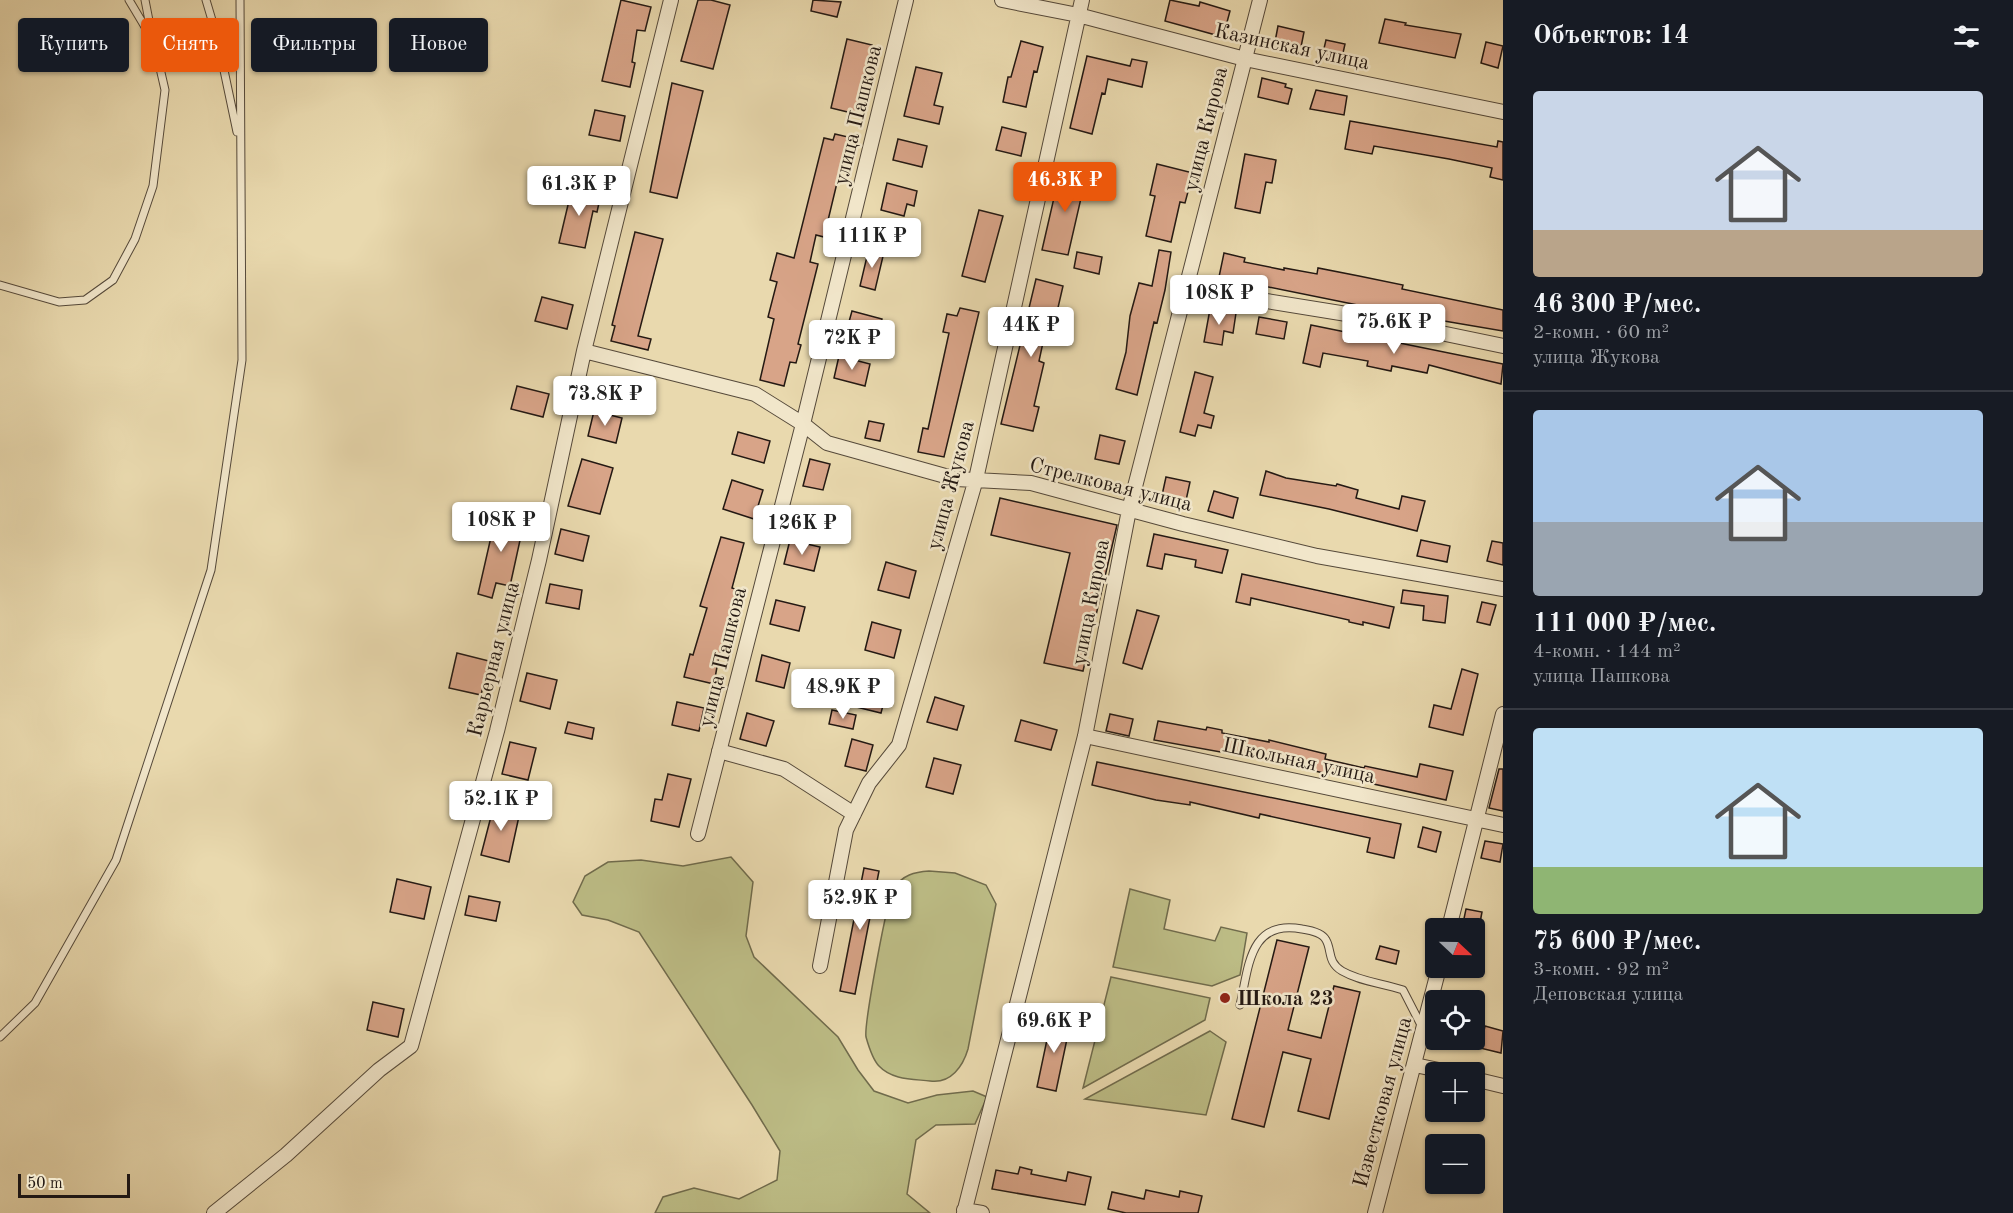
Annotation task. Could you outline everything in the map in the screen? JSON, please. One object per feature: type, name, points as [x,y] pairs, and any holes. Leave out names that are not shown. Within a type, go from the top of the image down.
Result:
[{"type":"street","name":"Карьерная улица","points":[[214,1213],[286,1155],[380,1070],[411,1046],[506,697],[539,560],[584,351],[670,0]]},
{"type":"street","name":"улица Пашкова","points":[[698,834],[803,424],[906,0]]},
{"type":"street","name":"Казинская улица","points":[[1002,0],[1078,15],[1245,59],[1503,112]]},
{"type":"street","name":"улица Жукова","points":[[820,966],[846,830],[869,783],[899,745],[976,479],[1082,0]]},
{"type":"street","name":"улица Кирова","points":[[964,1212],[1085,736],[1129,510],[1260,0]]},
{"type":"street","points":[[1186,288],[1359,316],[1503,346]]},
{"type":"street","name":"Стрелковая улица","points":[[584,351],[755,394],[803,424],[828,443],[956,478],[1031,483],[1129,510],[1317,556],[1503,589]]},
{"type":"street","points":[[1451,918],[1503,714]]},
{"type":"street","name":"Школьная улица","points":[[1085,736],[1503,825]]},
{"type":"street","points":[[719,751],[784,769],[854,814]]},
{"type":"street","name":"Известковая улица","points":[[1375,1213],[1437,978]]},
{"type":"street","points":[[1414,1065],[1425,1067]]},
{"type":"street","points":[[1485,1082],[1503,1086]]},
{"type":"street","points":[[964,1212],[982,1213]]},
{"type":"lane","points":[[129,0],[141,20]]},
{"type":"lane","points":[[145,0],[149,18]]},
{"type":"lane","points":[[206,0],[218,37],[240,150]]},
{"type":"lane","points":[[0,1036],[35,1003],[116,860],[211,570],[242,360],[240,0]]},
{"type":"lane","points":[[0,285],[59,302],[85,300],[112,280],[135,239],[153,186],[165,90],[161,72]]},
{"type":"lane","points":[[1240,1005],[1252,952],[1260,937],[1276,928],[1292,927],[1318,933],[1326,940],[1333,962],[1340,970],[1367,982],[1403,990],[1424,1029]]},
{"type":"green space","points":[[731,857],[753,882],[746,936],[754,957],[838,1037],[874,1091],[908,1103],[937,1095],[973,1091],[987,1097],[975,1124],[936,1125],[916,1140],[907,1194],[930,1213],[655,1213],[663,1197],[694,1188],[739,1199],[777,1180],[780,1151],[639,932],[608,920],[582,915],[573,902],[585,876],[608,862],[641,860],[683,866]]},
{"type":"green space","points":[[929,871],[955,873],[986,885],[996,904],[968,1049],[955,1073],[944,1080],[937,1081],[903,1078],[884,1071],[875,1060],[866,1037],[886,914],[894,888],[909,875]]},
{"type":"green space","points":[[1130,889],[1170,900],[1164,929],[1215,941],[1221,927],[1247,933],[1240,975],[1212,986],[1113,967]]},
{"type":"green space","points":[[1111,977],[1210,998],[1205,1020],[1083,1088]]},
{"type":"green space","points":[[1210,1031],[1226,1042],[1206,1115],[1085,1099]]},
{"type":"building","points":[[621,0],[651,7],[645,31],[637,30],[632,62],[635,63],[630,87],[602,81]]},
{"type":"building","points":[[698,0],[711,0],[730,5],[713,69],[681,61]]},
{"type":"building","points":[[813,0],[841,2],[837,17],[811,11]]},
{"type":"building","points":[[1170,0],[1199,6],[1200,2],[1230,11],[1223,37],[1165,21]]},
{"type":"building","points":[[1385,19],[1406,23],[1405,25],[1461,34],[1455,58],[1379,43]]},
{"type":"building","points":[[1278,26],[1304,32],[1300,52],[1274,47]]},
{"type":"building","points":[[847,39],[872,45],[856,114],[831,108]]},
{"type":"building","points":[[1326,40],[1345,44],[1341,62],[1322,57]]},
{"type":"building","points":[[1021,41],[1043,47],[1037,72],[1034,71],[1026,107],[1003,102],[1008,77],[1011,77]]},
{"type":"building","points":[[1486,42],[1503,46],[1498,68],[1481,63]]},
{"type":"building","points":[[1087,56],[1130,66],[1132,59],[1147,62],[1142,87],[1108,79],[1105,94],[1102,93],[1092,134],[1070,128]]},
{"type":"building","points":[[916,67],[942,73],[934,105],[943,107],[939,124],[904,116]]},
{"type":"building","points":[[1262,78],[1286,84],[1285,87],[1292,89],[1288,104],[1258,97]]},
{"type":"building","points":[[672,83],[703,91],[677,198],[650,192]]},
{"type":"building","points":[[1316,90],[1347,96],[1344,115],[1310,109]]},
{"type":"building","points":[[595,110],[625,116],[620,141],[589,135]]},
{"type":"building","points":[[1350,121],[1497,147],[1498,141],[1503,142],[1503,180],[1490,177],[1492,168],[1449,159],[1374,146],[1372,154],[1345,149]]},
{"type":"building","points":[[1002,127],[1026,133],[1021,156],[996,150]]},
{"type":"building","points":[[835,134],[848,137],[824,237],[816,235],[810,262],[818,264],[798,344],[801,345],[796,363],[790,362],[784,386],[760,380],[774,319],[768,317],[777,282],[770,280],[777,253],[794,258],[824,138],[833,140]]},
{"type":"building","points":[[898,139],[927,146],[922,167],[893,160]]},
{"type":"building","points":[[1245,154],[1276,160],[1272,183],[1266,182],[1260,213],[1235,208]]},
{"type":"building","points":[[1157,164],[1193,173],[1185,203],[1180,202],[1171,242],[1146,236],[1155,196],[1150,195]]},
{"type":"building","points":[[1069,167],[1087,172],[1068,255],[1042,250],[1056,189],[1064,190]]},
{"type":"building","points":[[887,183],[917,191],[914,206],[907,204],[904,216],[881,210]]},
{"type":"building","points":[[572,188],[601,194],[597,212],[593,211],[585,248],[559,243]]},
{"type":"building","points":[[979,210],[1003,216],[985,282],[962,276]]},
{"type":"building","points":[[635,232],[663,239],[638,336],[651,339],[648,350],[611,341],[615,326],[612,325]]},
{"type":"building","points":[[869,248],[884,252],[875,290],[860,286]]},
{"type":"building","points":[[1159,250],[1171,252],[1165,290],[1157,323],[1154,322],[1137,395],[1116,389],[1126,352],[1130,316],[1139,283],[1152,286]]},
{"type":"building","points":[[1077,252],[1102,257],[1099,274],[1074,268]]},
{"type":"building","points":[[1224,253],[1245,258],[1244,262],[1317,274],[1318,268],[1403,285],[1402,289],[1503,310],[1503,331],[1397,313],[1219,277]]},
{"type":"building","points":[[1036,279],[1063,286],[1057,312],[1050,310],[1039,361],[1044,363],[1034,406],[1039,407],[1033,431],[1001,424]]},
{"type":"building","points":[[542,297],[573,305],[567,329],[535,321]]},
{"type":"building","points":[[960,308],[979,312],[944,457],[918,452],[923,428],[928,429],[949,333],[943,332],[947,314],[957,316]]},
{"type":"building","points":[[1210,309],[1236,313],[1233,333],[1224,331],[1222,345],[1204,342]]},
{"type":"building","points":[[852,311],[882,319],[877,337],[847,329]]},
{"type":"building","points":[[1259,317],[1287,322],[1284,339],[1256,334]]},
{"type":"building","points":[[1311,325],[1503,364],[1501,384],[1429,365],[1427,373],[1392,366],[1391,371],[1367,366],[1368,361],[1323,353],[1320,367],[1303,363]]},
{"type":"building","points":[[839,356],[870,364],[865,386],[834,378]]},
{"type":"building","points":[[1195,372],[1213,377],[1204,413],[1214,416],[1211,428],[1198,425],[1195,436],[1180,432]]},
{"type":"building","points":[[517,386],[549,394],[543,417],[511,409]]},
{"type":"building","points":[[594,411],[622,418],[616,443],[588,436]]},
{"type":"building","points":[[869,421],[884,424],[880,441],[865,438]]},
{"type":"building","points":[[738,432],[770,441],[764,463],[732,454]]},
{"type":"building","points":[[1100,435],[1125,441],[1119,464],[1095,459]]},
{"type":"building","points":[[582,459],[613,468],[600,514],[568,506]]},
{"type":"building","points":[[810,459],[830,464],[823,490],[803,486]]},
{"type":"building","points":[[1266,471],[1286,478],[1336,486],[1337,484],[1358,490],[1356,498],[1399,509],[1402,496],[1425,501],[1417,531],[1260,495]]},
{"type":"building","points":[[1166,477],[1190,482],[1185,505],[1161,500]]},
{"type":"building","points":[[732,480],[763,490],[754,519],[723,509]]},
{"type":"building","points":[[1214,491],[1238,498],[1233,518],[1208,511]]},
{"type":"building","points":[[1000,498],[1117,525],[1083,671],[1044,663],[1070,553],[991,535]]},
{"type":"building","points":[[491,513],[524,522],[510,586],[496,583],[492,598],[478,594],[491,537],[485,536]]},
{"type":"building","points":[[561,529],[589,536],[583,561],[555,554]]},
{"type":"building","points":[[1154,534],[1228,550],[1222,573],[1195,567],[1196,560],[1165,554],[1162,569],[1147,566]]},
{"type":"building","points":[[721,537],[744,543],[732,588],[738,590],[718,661],[714,684],[684,677],[707,608],[700,606]]},
{"type":"building","points":[[790,540],[820,547],[814,571],[784,564]]},
{"type":"building","points":[[1421,540],[1450,546],[1447,562],[1417,556]]},
{"type":"building","points":[[1492,541],[1503,543],[1503,565],[1487,561]]},
{"type":"building","points":[[886,562],[916,571],[909,598],[878,590]]},
{"type":"building","points":[[1242,574],[1394,607],[1389,628],[1363,622],[1363,625],[1349,622],[1349,620],[1251,598],[1250,605],[1236,602]]},
{"type":"building","points":[[550,584],[582,590],[579,609],[546,603]]},
{"type":"building","points":[[1403,590],[1448,596],[1445,623],[1423,620],[1424,606],[1401,603]]},
{"type":"building","points":[[776,600],[805,607],[799,631],[770,624]]},
{"type":"building","points":[[1482,602],[1496,605],[1490,625],[1477,622]]},
{"type":"building","points":[[1137,610],[1159,616],[1142,669],[1123,663]]},
{"type":"building","points":[[872,622],[901,630],[894,658],[865,650]]},
{"type":"building","points":[[457,653],[489,661],[481,695],[449,688]]},
{"type":"building","points":[[762,655],[790,663],[784,688],[756,681]]},
{"type":"building","points":[[1462,669],[1478,674],[1463,735],[1429,727],[1434,705],[1451,709]]},
{"type":"building","points":[[527,673],[557,680],[550,709],[520,701]]},
{"type":"building","points":[[858,683],[887,690],[881,713],[852,706]]},
{"type":"building","points":[[935,697],[964,706],[957,730],[927,722]]},
{"type":"building","points":[[677,702],[704,708],[699,731],[672,725]]},
{"type":"building","points":[[832,710],[856,715],[853,729],[829,724]]},
{"type":"building","points":[[747,713],[774,721],[766,746],[740,739]]},
{"type":"building","points":[[1110,714],[1133,719],[1129,736],[1106,731]]},
{"type":"building","points":[[1021,720],[1057,730],[1051,750],[1015,741]]},
{"type":"building","points":[[1158,721],[1206,730],[1207,727],[1222,730],[1222,733],[1269,742],[1269,740],[1326,754],[1325,759],[1417,777],[1420,764],[1453,771],[1446,800],[1265,760],[1154,740]]},
{"type":"building","points":[[568,722],[594,728],[592,739],[565,733]]},
{"type":"building","points":[[852,739],[873,745],[866,771],[845,766]]},
{"type":"building","points":[[510,742],[536,748],[528,780],[502,774]]},
{"type":"building","points":[[934,758],[961,765],[953,794],[926,787]]},
{"type":"building","points":[[1097,762],[1401,824],[1394,858],[1367,852],[1370,838],[1260,814],[1259,818],[1190,802],[1190,805],[1156,800],[1092,785]]},
{"type":"building","points":[[1499,769],[1503,769],[1503,811],[1489,808]]},
{"type":"building","points":[[668,774],[691,779],[679,827],[651,821],[655,799],[662,800]]},
{"type":"building","points":[[495,801],[521,807],[509,862],[481,855]]},
{"type":"building","points":[[1423,827],[1441,832],[1436,852],[1418,847]]},
{"type":"building","points":[[1485,841],[1503,844],[1500,862],[1481,858]]},
{"type":"building","points":[[864,868],[879,871],[855,994],[840,991]]},
{"type":"building","points":[[397,879],[431,887],[424,919],[390,912]]},
{"type":"building","points":[[469,896],[500,902],[496,921],[465,915]]},
{"type":"building","points":[[1466,909],[1482,912],[1481,918],[1464,918]]},
{"type":"building","points":[[1277,940],[1309,947],[1288,1030],[1321,1038],[1334,986],[1360,992],[1329,1119],[1298,1111],[1311,1059],[1283,1052],[1264,1127],[1232,1119]]},
{"type":"building","points":[[1380,946],[1399,951],[1396,964],[1376,959]]},
{"type":"building","points":[[373,1002],[404,1009],[398,1037],[367,1030]]},
{"type":"building","points":[[1052,1016],[1071,1020],[1056,1091],[1037,1087]]},
{"type":"building","points":[[1485,1026],[1503,1031],[1501,1053],[1485,1049]]},
{"type":"building","points":[[1020,1167],[1032,1170],[1031,1174],[1066,1181],[1068,1172],[1091,1177],[1085,1205],[992,1189],[996,1170],[1018,1174]]},
{"type":"building","points":[[1146,1190],[1179,1197],[1180,1191],[1202,1196],[1198,1213],[1126,1213],[1108,1209],[1112,1192],[1144,1199]]},
{"type":"place","name":"Школа 23","points":[[1225,998]]}]
